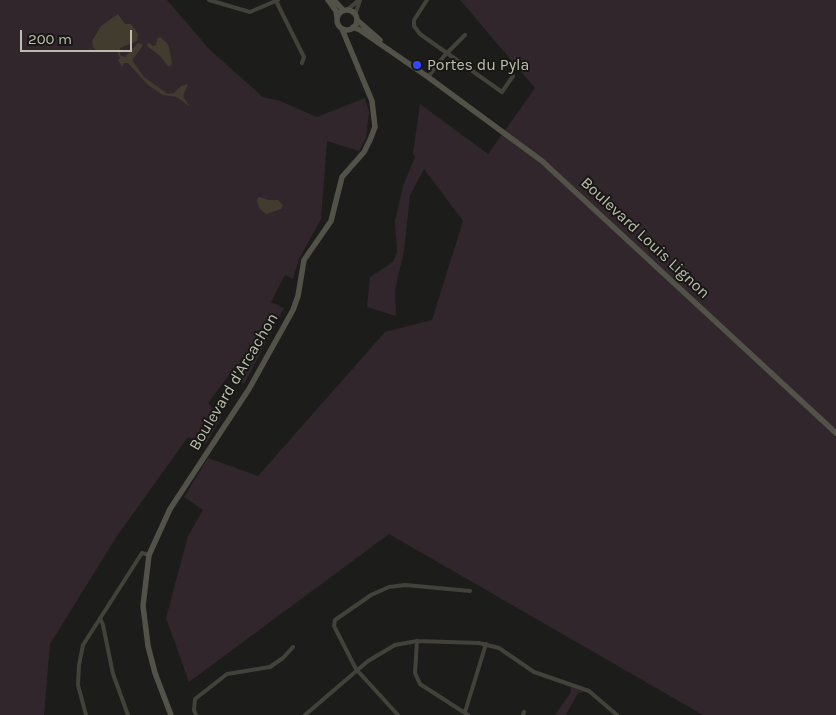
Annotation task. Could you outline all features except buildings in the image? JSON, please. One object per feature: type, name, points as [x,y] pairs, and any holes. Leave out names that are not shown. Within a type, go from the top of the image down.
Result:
[{"type":"main road","points":[[328,0],[336,11],[338,25],[342,29],[352,28],[360,30],[427,76]]},
{"type":"main road","points":[[334,0],[427,76]]},
{"type":"main road","points":[[337,16],[345,10]]},
{"type":"main road","points":[[347,42],[356,18]]},
{"type":"main road","name":"Boulevard d'Arcachon","points":[[171,715],[154,673],[148,646],[143,606],[149,555],[170,510],[249,389],[285,325],[298,296],[304,260],[331,221],[342,177],[364,152],[375,127],[372,101],[342,29]]},
{"type":"main road","name":"Boulevard Louis Lignon","points":[[427,76],[542,162],[836,433]]},
{"type":"street","points":[[209,0],[250,12],[277,1],[304,57],[302,64]]},
{"type":"street","points":[[345,10],[359,0]]},
{"type":"street","points":[[356,18],[359,0]]},
{"type":"street","points":[[427,0],[415,17],[414,26],[420,34],[502,92],[514,76]]},
{"type":"street","points":[[427,76],[465,35]]},
{"type":"street","points":[[86,715],[79,693],[78,665],[83,645],[142,553],[149,555]]},
{"type":"street","points":[[398,715],[356,669],[334,626],[335,620],[371,595],[398,586],[470,591]]},
{"type":"street","points":[[100,618],[113,674],[128,715]]},
{"type":"street","points":[[417,641],[415,674],[420,684],[431,693],[467,713],[486,644]]},
{"type":"street","points":[[305,715],[356,669],[395,645],[417,641],[486,644],[498,648],[534,672],[589,691],[617,715]]},
{"type":"street","points":[[196,715],[194,710],[195,699],[227,674],[270,667],[293,648]]},
{"type":"shaded area","points":[[0,0],[167,0],[210,50],[263,97],[280,101],[317,117],[365,98],[369,112],[366,138],[359,151],[327,141],[321,219],[299,259],[293,279],[285,275],[271,302],[284,308],[244,384],[229,375],[208,403],[221,418],[206,444],[188,437],[117,536],[50,644],[44,715],[0,715]]},
{"type":"shaded area","points":[[460,0],[836,0],[836,715],[703,715],[389,534],[189,682],[166,618],[188,536],[203,510],[184,497],[208,458],[258,476],[385,332],[432,320],[463,221],[424,169],[410,195],[404,251],[395,290],[396,316],[367,307],[370,277],[393,262],[397,252],[395,221],[403,186],[415,157],[413,153],[420,104],[488,154],[535,88]]},
{"type":"shaded area","points":[[118,14],[125,24],[131,24],[138,34],[137,41],[120,48],[120,55],[125,57],[138,43],[142,44],[142,47],[132,60],[144,77],[168,94],[174,93],[181,86],[188,84],[183,96],[190,107],[177,97],[163,95],[148,85],[128,63],[124,63],[122,67],[118,60],[120,58],[117,51],[96,50],[93,47],[92,41],[101,26]]},
{"type":"shaded area","points":[[160,37],[168,44],[172,64],[169,67],[160,56],[147,46],[148,42],[153,46],[156,45],[157,39]]},
{"type":"shaded area","points":[[259,197],[278,200],[283,205],[281,209],[266,214],[259,208],[257,200]]},
{"type":"shaded area","points":[[571,687],[584,692],[578,693],[566,715],[555,715],[571,692]]},
{"type":"place","name":"Portes du Pyla","points":[[417,65]]}]
